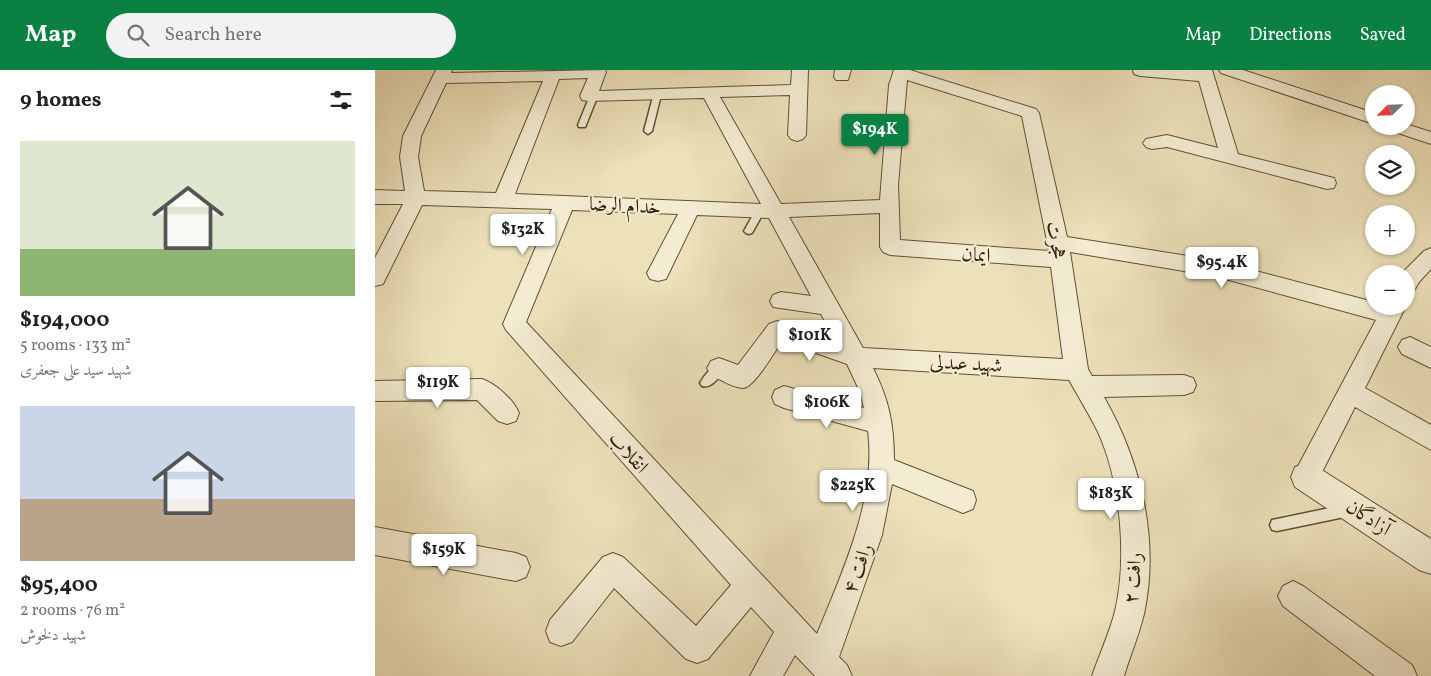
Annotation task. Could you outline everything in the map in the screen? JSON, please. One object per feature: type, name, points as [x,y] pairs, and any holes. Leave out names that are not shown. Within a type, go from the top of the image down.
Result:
[{"type":"street","points":[[797,135],[800,70]]},
{"type":"street","points":[[1227,70],[1365,116]]},
{"type":"street","points":[[1140,71],[1204,74],[1230,158]]},
{"type":"street","points":[[375,278],[416,198],[409,157],[412,136],[442,74],[509,78],[598,72],[589,96],[799,90]]},
{"type":"street","points":[[890,247],[894,117],[897,85],[901,72]]},
{"type":"street","name":"هجرت","points":[[901,72],[1030,113],[1060,252],[1080,378]]},
{"type":"street","points":[[503,200],[553,74]]},
{"type":"street","name":"رافت ۴","points":[[711,94],[767,211],[827,306],[856,357],[875,401],[883,441],[874,519],[829,669]]},
{"type":"street","points":[[1415,133],[1431,138]]},
{"type":"street","points":[[1151,143],[1167,142],[1327,183]]},
{"type":"street","points":[[375,197],[416,198]]},
{"type":"street","name":"خدام الرضا","points":[[416,198],[565,202],[767,211],[890,206]]},
{"type":"street","name":"انقلاب","points":[[565,202],[514,324],[750,585],[829,669]]},
{"type":"street","points":[[659,273],[691,208]]},
{"type":"street","name":"ایمان","points":[[890,247],[1060,252]]},
{"type":"street","points":[[1060,252],[1214,268],[1365,304]]},
{"type":"street","points":[[1415,273],[1431,256]]},
{"type":"street","points":[[1415,281],[1431,285]]},
{"type":"street","points":[[781,301],[827,306]]},
{"type":"street","points":[[1306,477],[1391,315]]},
{"type":"street","name":"شهید عبدلی","points":[[712,376],[743,378],[777,330],[856,357],[1080,378],[1184,385]]},
{"type":"street","points":[[1410,347],[1431,358]]},
{"type":"street","name":"رافت ۲","points":[[1080,378],[1109,429],[1122,462],[1131,501],[1136,558],[1129,614],[1108,676]]},
{"type":"street","points":[[375,391],[482,389],[507,413]]},
{"type":"street","points":[[1351,392],[1431,438]]},
{"type":"street","points":[[784,397],[879,423]]},
{"type":"street","points":[[881,467],[963,500]]},
{"type":"street","name":"آزادگان","points":[[1306,477],[1431,558]]},
{"type":"street","points":[[378,542],[516,567]]},
{"type":"street","points":[[561,631],[613,567],[697,648],[750,585]]},
{"type":"street","points":[[1293,596],[1401,676]]},
{"type":"street","points":[[766,676],[792,630]]},
{"type":"lane","points":[[648,131],[657,95]]},
{"type":"lane","points":[[582,124],[595,96]]},
{"type":"lane","points":[[749,231],[767,211]]},
{"type":"lane","points":[[1277,525],[1356,508]]}]
